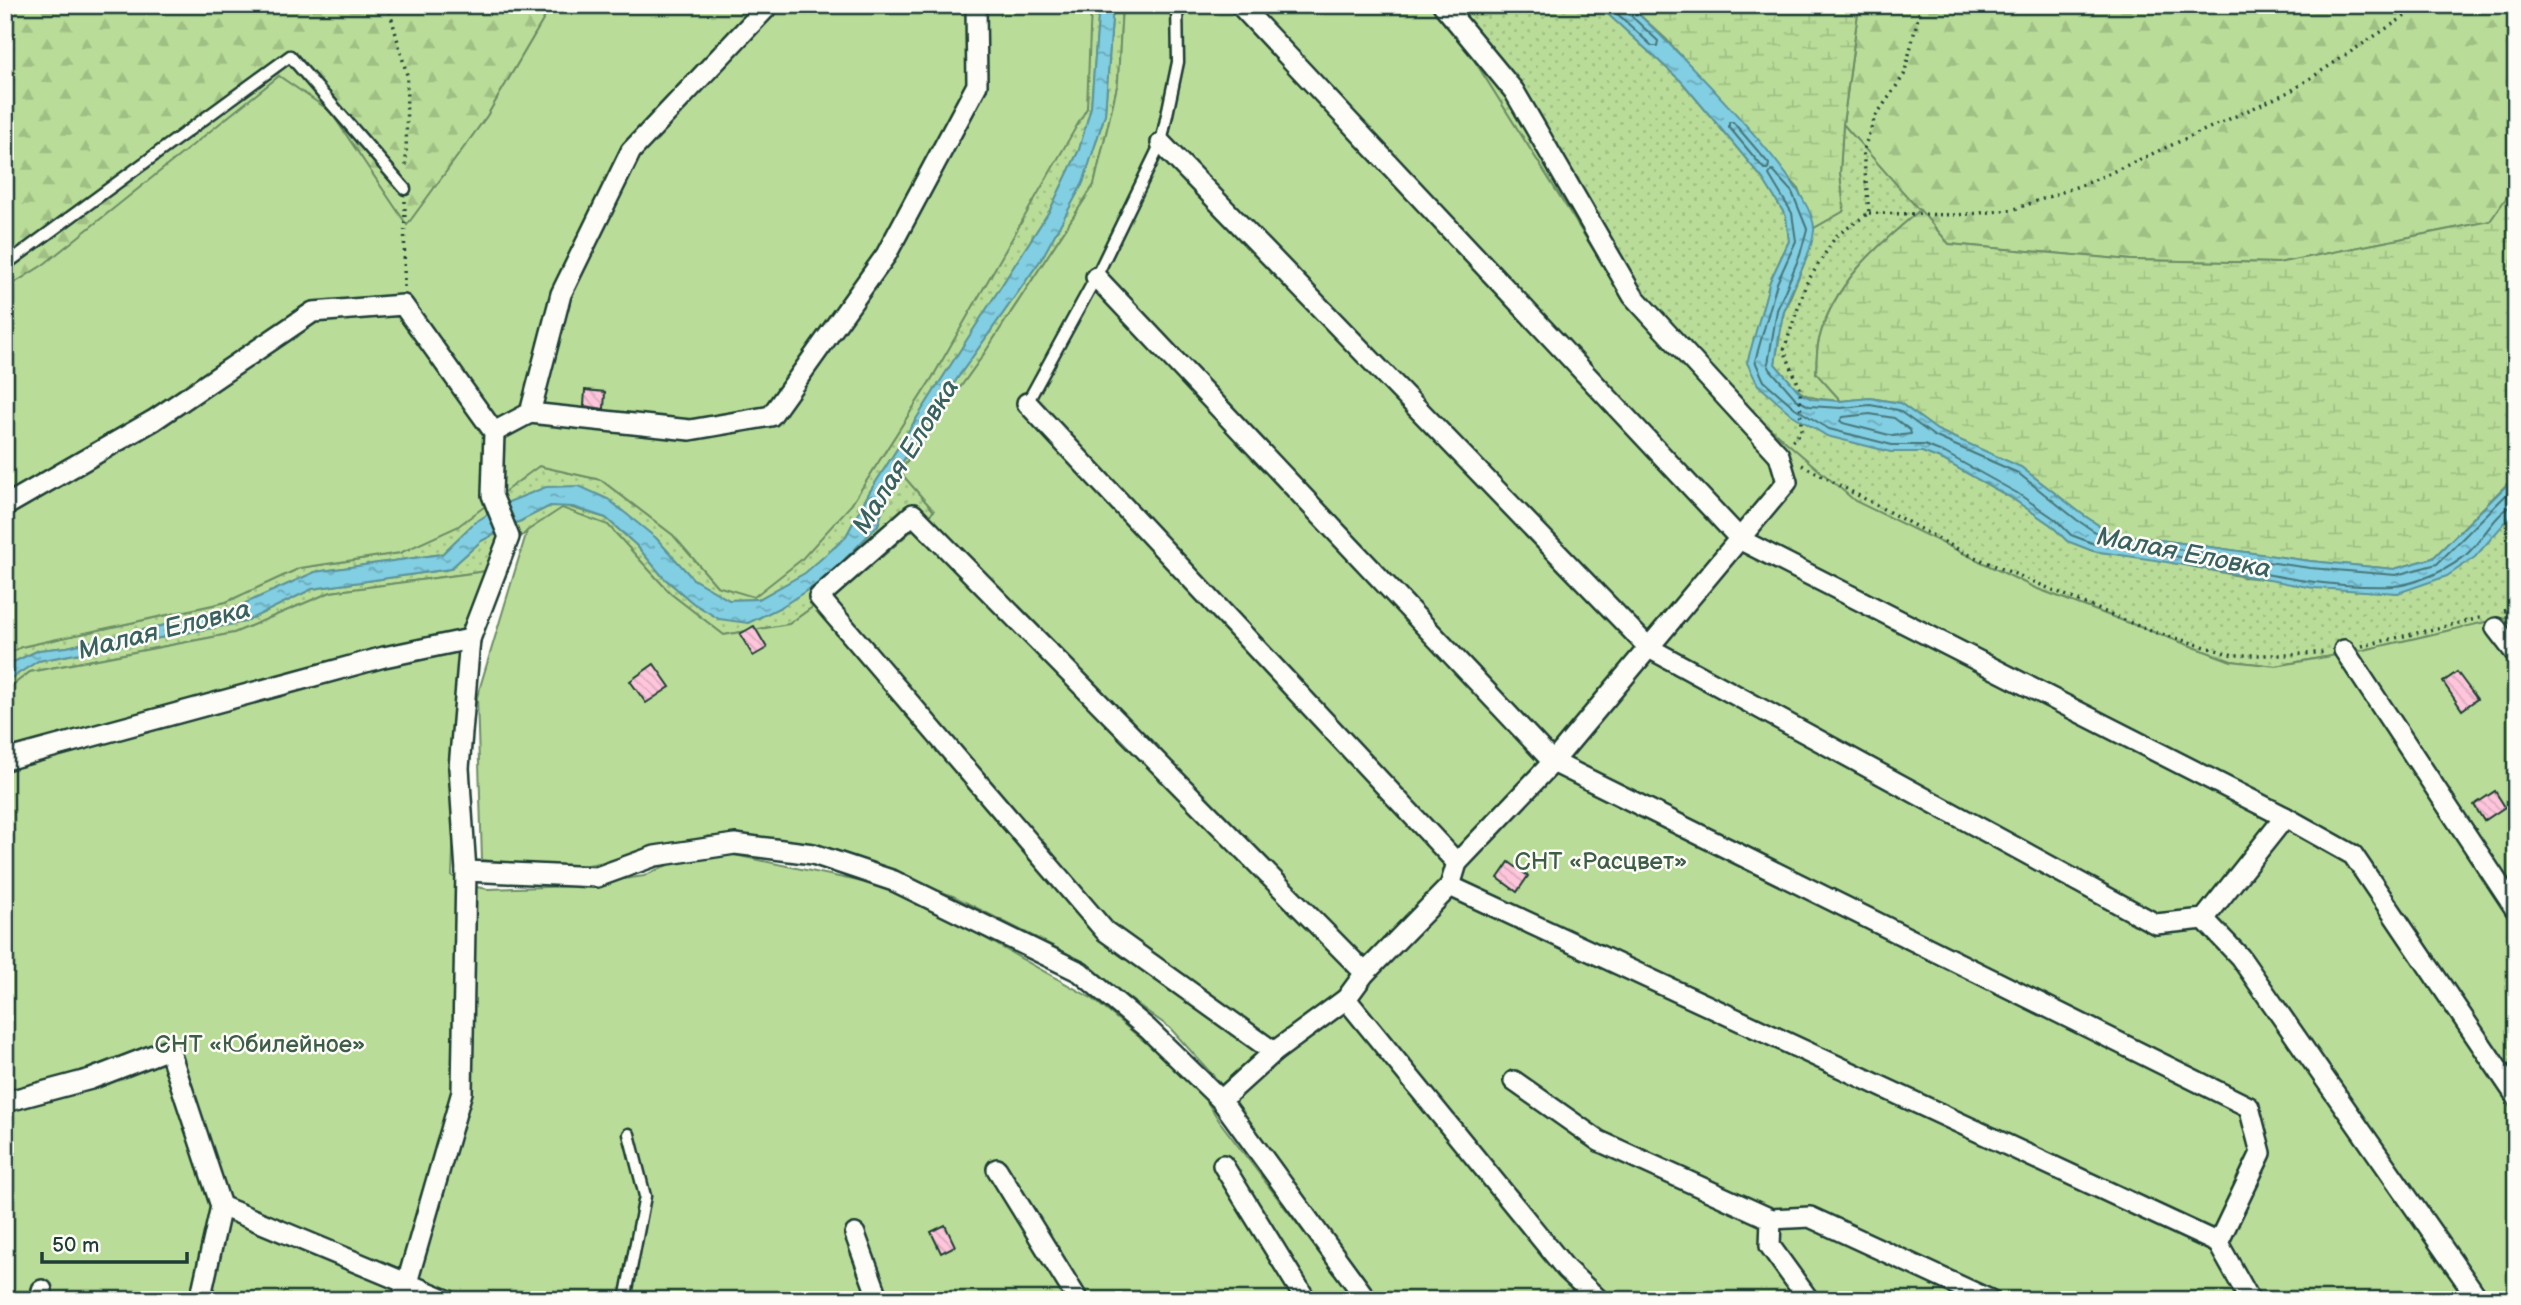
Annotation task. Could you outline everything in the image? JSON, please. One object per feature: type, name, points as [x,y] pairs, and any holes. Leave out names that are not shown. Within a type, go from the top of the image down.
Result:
[{"type":"street","points":[[530,413],[561,294],[631,151],[769,5]]},
{"type":"street","points":[[494,432],[530,413],[690,430],[771,416],[886,255],[977,85],[975,5]]},
{"type":"street","points":[[1241,5],[1741,540],[2285,817],[2353,855],[2516,1096]]},
{"type":"street","points":[[1221,1100],[1274,1052],[1346,999],[1365,972],[1450,886],[1457,863],[1553,762],[1787,482],[1779,455],[1633,296],[1514,91],[1443,5]]},
{"type":"street","points":[[1161,142],[1649,648],[2156,924],[2204,919],[2285,817]]},
{"type":"street","points":[[1096,277],[1553,762],[2249,1107],[2261,1153],[2218,1243]]},
{"type":"street","points":[[5,506],[155,420],[313,312],[403,305],[494,432],[492,495],[509,537],[470,639],[459,768],[466,871],[461,1092],[405,1292]]},
{"type":"street","points":[[1027,403],[1457,863]]},
{"type":"street","points":[[1274,1052],[1105,931],[818,597],[913,514],[1365,972]]},
{"type":"street","points":[[2491,620],[2516,654]]},
{"type":"street","points":[[5,760],[384,657],[470,639]]},
{"type":"street","points":[[2344,650],[2516,910]]},
{"type":"street","points":[[466,871],[597,877],[655,856],[735,844],[813,854],[894,881],[1080,972],[1148,1029],[1221,1100],[1367,1300]]},
{"type":"street","points":[[1450,886],[2218,1243],[2250,1300]]},
{"type":"street","points":[[2204,919],[2241,957],[2479,1300]]},
{"type":"street","points":[[1346,999],[1566,1269],[1599,1300]]},
{"type":"street","points":[[5,1102],[91,1079],[169,1049],[221,1206],[200,1300]]},
{"type":"street","points":[[1514,1081],[1599,1141],[1771,1219],[1810,1217],[1990,1300]]},
{"type":"street","points":[[1223,1165],[1306,1300]]},
{"type":"street","points":[[997,1170],[1078,1300]]},
{"type":"street","points":[[221,1206],[405,1292],[447,1300]]},
{"type":"street","points":[[1771,1219],[1770,1246],[1808,1300]]},
{"type":"street","points":[[855,1234],[879,1300]]},
{"type":"lane","points":[[1027,403],[1096,277],[1161,142],[1178,62],[1177,5]]},
{"type":"lane","points":[[5,265],[290,56],[405,189]]},
{"type":"lane","points":[[625,1300],[645,1196],[629,1134]]},
{"type":"path","points":[[388,5],[407,75],[403,305]]},
{"type":"path","points":[[1869,213],[1863,151],[1875,117],[1904,75],[1921,5]]},
{"type":"path","points":[[1801,431],[1800,388],[1784,350],[1806,284],[1836,236],[1869,213],[1957,215],[2012,210],[2090,182],[2291,91],[2422,5]]},
{"type":"path","points":[[1779,455],[1809,468],[1965,553],[2148,630],[2233,654],[2291,655],[2344,650],[2491,620],[2516,608]]},
{"type":"green space","points":[[5,5],[552,5],[487,116],[407,226],[330,111],[43,265],[5,289]]},
{"type":"green space","points":[[552,5],[1091,5],[1087,108],[932,378],[851,505],[801,560],[754,597],[717,586],[673,535],[601,480],[539,466],[457,527],[400,553],[300,568],[226,602],[21,647],[5,656],[5,289],[43,265],[279,76],[330,111],[407,225],[487,116]]},
{"type":"green space","points":[[1091,5],[1099,5],[1091,107],[1079,150],[1050,210],[869,493],[845,538],[806,573],[759,599],[729,600],[693,579],[656,538],[579,486],[474,523],[442,554],[315,572],[228,611],[67,647],[39,650],[5,666],[5,656],[21,647],[226,602],[300,568],[400,553],[539,466],[601,480],[673,535],[717,586],[851,505],[932,378],[1086,108]]},
{"type":"green space","points":[[1113,5],[1122,5],[1118,82],[1094,185],[982,357],[900,472],[934,511],[882,557],[789,624],[724,635],[671,594],[608,525],[527,531],[487,571],[331,592],[234,633],[30,672],[5,691],[5,682],[38,661],[244,622],[312,589],[450,569],[481,541],[550,506],[562,505],[606,518],[637,546],[663,577],[693,603],[748,623],[781,607],[829,576],[878,525],[892,480],[923,427],[1042,258],[1083,182],[1105,114]]},
{"type":"green space","name":"СНТ «Расцвет»","points":[[1122,5],[1435,5],[1454,28],[1630,308],[1855,501],[2035,588],[2231,661],[2276,666],[2364,650],[2516,615],[2516,1300],[1381,1300],[1219,1082],[1170,1028],[1067,953],[953,896],[815,847],[709,836],[641,855],[572,868],[482,860],[477,697],[527,531],[562,508],[608,525],[671,594],[724,635],[789,624],[882,557],[934,511],[900,472],[982,357],[1094,185],[1118,82]]},
{"type":"green space","points":[[1435,5],[1598,5],[1682,82],[1763,179],[1786,216],[1789,241],[1770,281],[1748,363],[1874,447],[1891,452],[1922,452],[1943,460],[2013,499],[2051,525],[2067,541],[2093,551],[2155,559],[2244,577],[2398,593],[2505,521],[2516,510],[2516,615],[2364,650],[2276,666],[2231,661],[2035,588],[1854,501],[1630,308],[1454,28]]},
{"type":"green space","points":[[1629,5],[1859,5],[1843,124],[1840,173],[1844,211],[1814,228],[1798,188],[1667,40]]},
{"type":"green space","points":[[1859,5],[2516,5],[2516,184],[2491,221],[2278,263],[2131,260],[1949,244],[1843,124]]},
{"type":"green space","points":[[1843,124],[1920,210],[1888,237],[1859,267],[1834,301],[1825,320],[1818,344],[1816,373],[1841,401],[1802,393],[1775,364],[1784,312],[1807,257],[1814,228],[1844,211],[1840,173]]},
{"type":"green space","points":[[2516,184],[2516,475],[2433,558],[2394,569],[2310,561],[2110,533],[2021,467],[1937,430],[1900,403],[1870,398],[1841,401],[1816,373],[1819,340],[1834,301],[1873,252],[1920,210],[1949,244],[2131,260],[2278,263],[2490,221]]},
{"type":"green space","name":"СНТ «Юбилейное»","points":[[487,571],[464,626],[452,876],[476,887],[488,889],[576,886],[644,876],[682,858],[730,854],[900,890],[1093,999],[1195,1083],[1220,1122],[1355,1300],[5,1300],[5,691],[30,672],[234,633],[331,592]]},
{"type":"water","name":"Малая Еловка","points":[[1099,5],[1113,5],[1105,114],[1083,183],[1042,258],[923,427],[892,480],[878,525],[829,576],[781,607],[748,623],[719,619],[693,603],[663,577],[637,546],[606,518],[573,507],[550,506],[481,541],[450,569],[312,589],[244,622],[38,661],[5,682],[5,666],[39,650],[67,647],[228,611],[315,572],[442,554],[474,523],[506,503],[546,487],[579,486],[608,499],[656,538],[693,579],[729,600],[759,599],[805,573],[845,538],[869,493],[1050,210],[1079,150],[1091,107]]},
{"type":"water","name":"Малая Еловка","points":[[1598,5],[1629,5],[1647,22],[1767,150],[1809,211],[1814,231],[1812,242],[1784,311],[1775,364],[1801,394],[1812,399],[1841,401],[1870,398],[1900,403],[1937,430],[2021,467],[2110,533],[2310,561],[2394,569],[2433,558],[2516,476],[2516,510],[2475,557],[2447,576],[2398,593],[2314,588],[2093,551],[2067,541],[2051,525],[2013,499],[1943,460],[1922,452],[1891,452],[1827,436],[1791,414],[1758,385],[1747,363],[1770,281],[1789,241],[1786,216],[1763,179],[1682,82]]},
{"type":"building","points":[[585,390],[605,392],[604,409],[584,406]]},
{"type":"building","points":[[754,626],[767,648],[753,656],[740,634]]},
{"type":"building","points":[[654,664],[670,687],[646,703],[630,681]]},
{"type":"building","points":[[2457,672],[2477,699],[2462,710],[2443,682]]},
{"type":"building","points":[[2495,791],[2505,807],[2484,821],[2474,805]]},
{"type":"building","points":[[1509,862],[1528,876],[1517,892],[1498,878]]},
{"type":"building","points":[[945,1225],[955,1246],[941,1253],[931,1232]]}]
